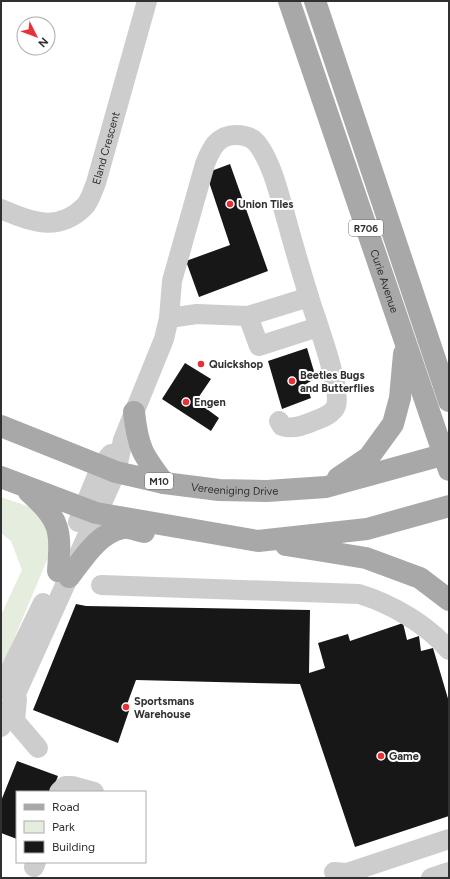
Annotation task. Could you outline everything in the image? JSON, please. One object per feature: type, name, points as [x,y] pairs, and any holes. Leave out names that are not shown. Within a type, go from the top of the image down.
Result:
[{"type":"main road","name":"Curie Avenue","points":[[289,1],[405,345],[447,460]]},
{"type":"main road","name":"R706","points":[[315,1],[449,401]]},
{"type":"main road","points":[[413,291],[449,364]]},
{"type":"main road","points":[[326,487],[369,457],[393,424],[400,398],[405,345]]},
{"type":"main road","points":[[134,412],[139,445],[148,461],[164,482]]},
{"type":"main road","name":"Vereeniging Drive","points":[[1,426],[109,469],[164,482],[219,490],[267,491],[326,487],[447,460]]},
{"type":"main road","points":[[1,477],[90,510],[258,541],[366,558],[420,578],[449,600]]},
{"type":"main road","points":[[23,486],[45,506],[54,517],[60,539],[64,574]]},
{"type":"main road","points":[[64,574],[94,545],[107,536],[124,528],[163,535],[258,541],[367,529],[449,506]]},
{"type":"street","name":"Eland Crescent","points":[[1,209],[26,220],[50,224],[70,217],[86,205],[96,183],[147,1]]},
{"type":"street","points":[[1,727],[8,682],[64,574],[90,510],[123,440],[164,339],[169,318],[172,281],[205,164],[213,145],[221,139],[232,135],[242,135],[252,138],[259,145],[269,164],[336,385],[336,407],[332,412],[324,417],[298,426],[286,428],[279,421]]},
{"type":"street","points":[[169,318],[197,314],[248,316],[309,297]]},
{"type":"street","points":[[248,316],[259,346],[318,326]]},
{"type":"street","points":[[101,585],[359,594],[375,599],[397,610],[430,633],[449,650]]},
{"type":"street","points":[[1,734],[38,748],[15,721],[15,707],[8,682]]},
{"type":"street","points":[[60,791],[65,786],[72,786],[90,791]]},
{"type":"street","points":[[334,872],[347,874],[449,839]]},
{"type":"street","points":[[431,878],[449,872]]},
{"type":"green space","points":[[1,497],[39,510],[47,519],[52,548],[1,670],[1,615],[22,570],[11,541],[1,533]]},
{"type":"building","name":"Union Tiles","points":[[230,164],[268,271],[199,297],[186,261],[230,245],[206,173]]},
{"type":"building","name":"Beetles Bugs and Butterflies","points":[[307,348],[316,378],[306,384],[311,398],[282,409],[268,361]]},
{"type":"building","points":[[185,363],[211,379],[196,401],[219,418],[211,431],[162,399]]},
{"type":"building","points":[[76,604],[86,606],[310,610],[309,673],[325,668],[318,643],[348,634],[350,641],[403,623],[407,640],[419,636],[421,651],[433,648],[449,702],[449,816],[355,847],[300,684],[136,680],[126,707],[130,708],[118,743],[33,710]]},
{"type":"building","points":[[17,761],[58,776],[52,791],[16,791],[16,839],[1,833],[1,801]]},
{"type":"place","name":"Union Tiles","points":[[230,204]]},
{"type":"place","name":"Quickshop","points":[[201,364]]},
{"type":"place","name":"Beetles Bugs and Butterflies","points":[[292,381]]},
{"type":"place","name":"Engen","points":[[186,402]]},
{"type":"place","name":"Sportsmans Warehouse","points":[[126,707]]},
{"type":"place","name":"Game","points":[[381,756]]}]
